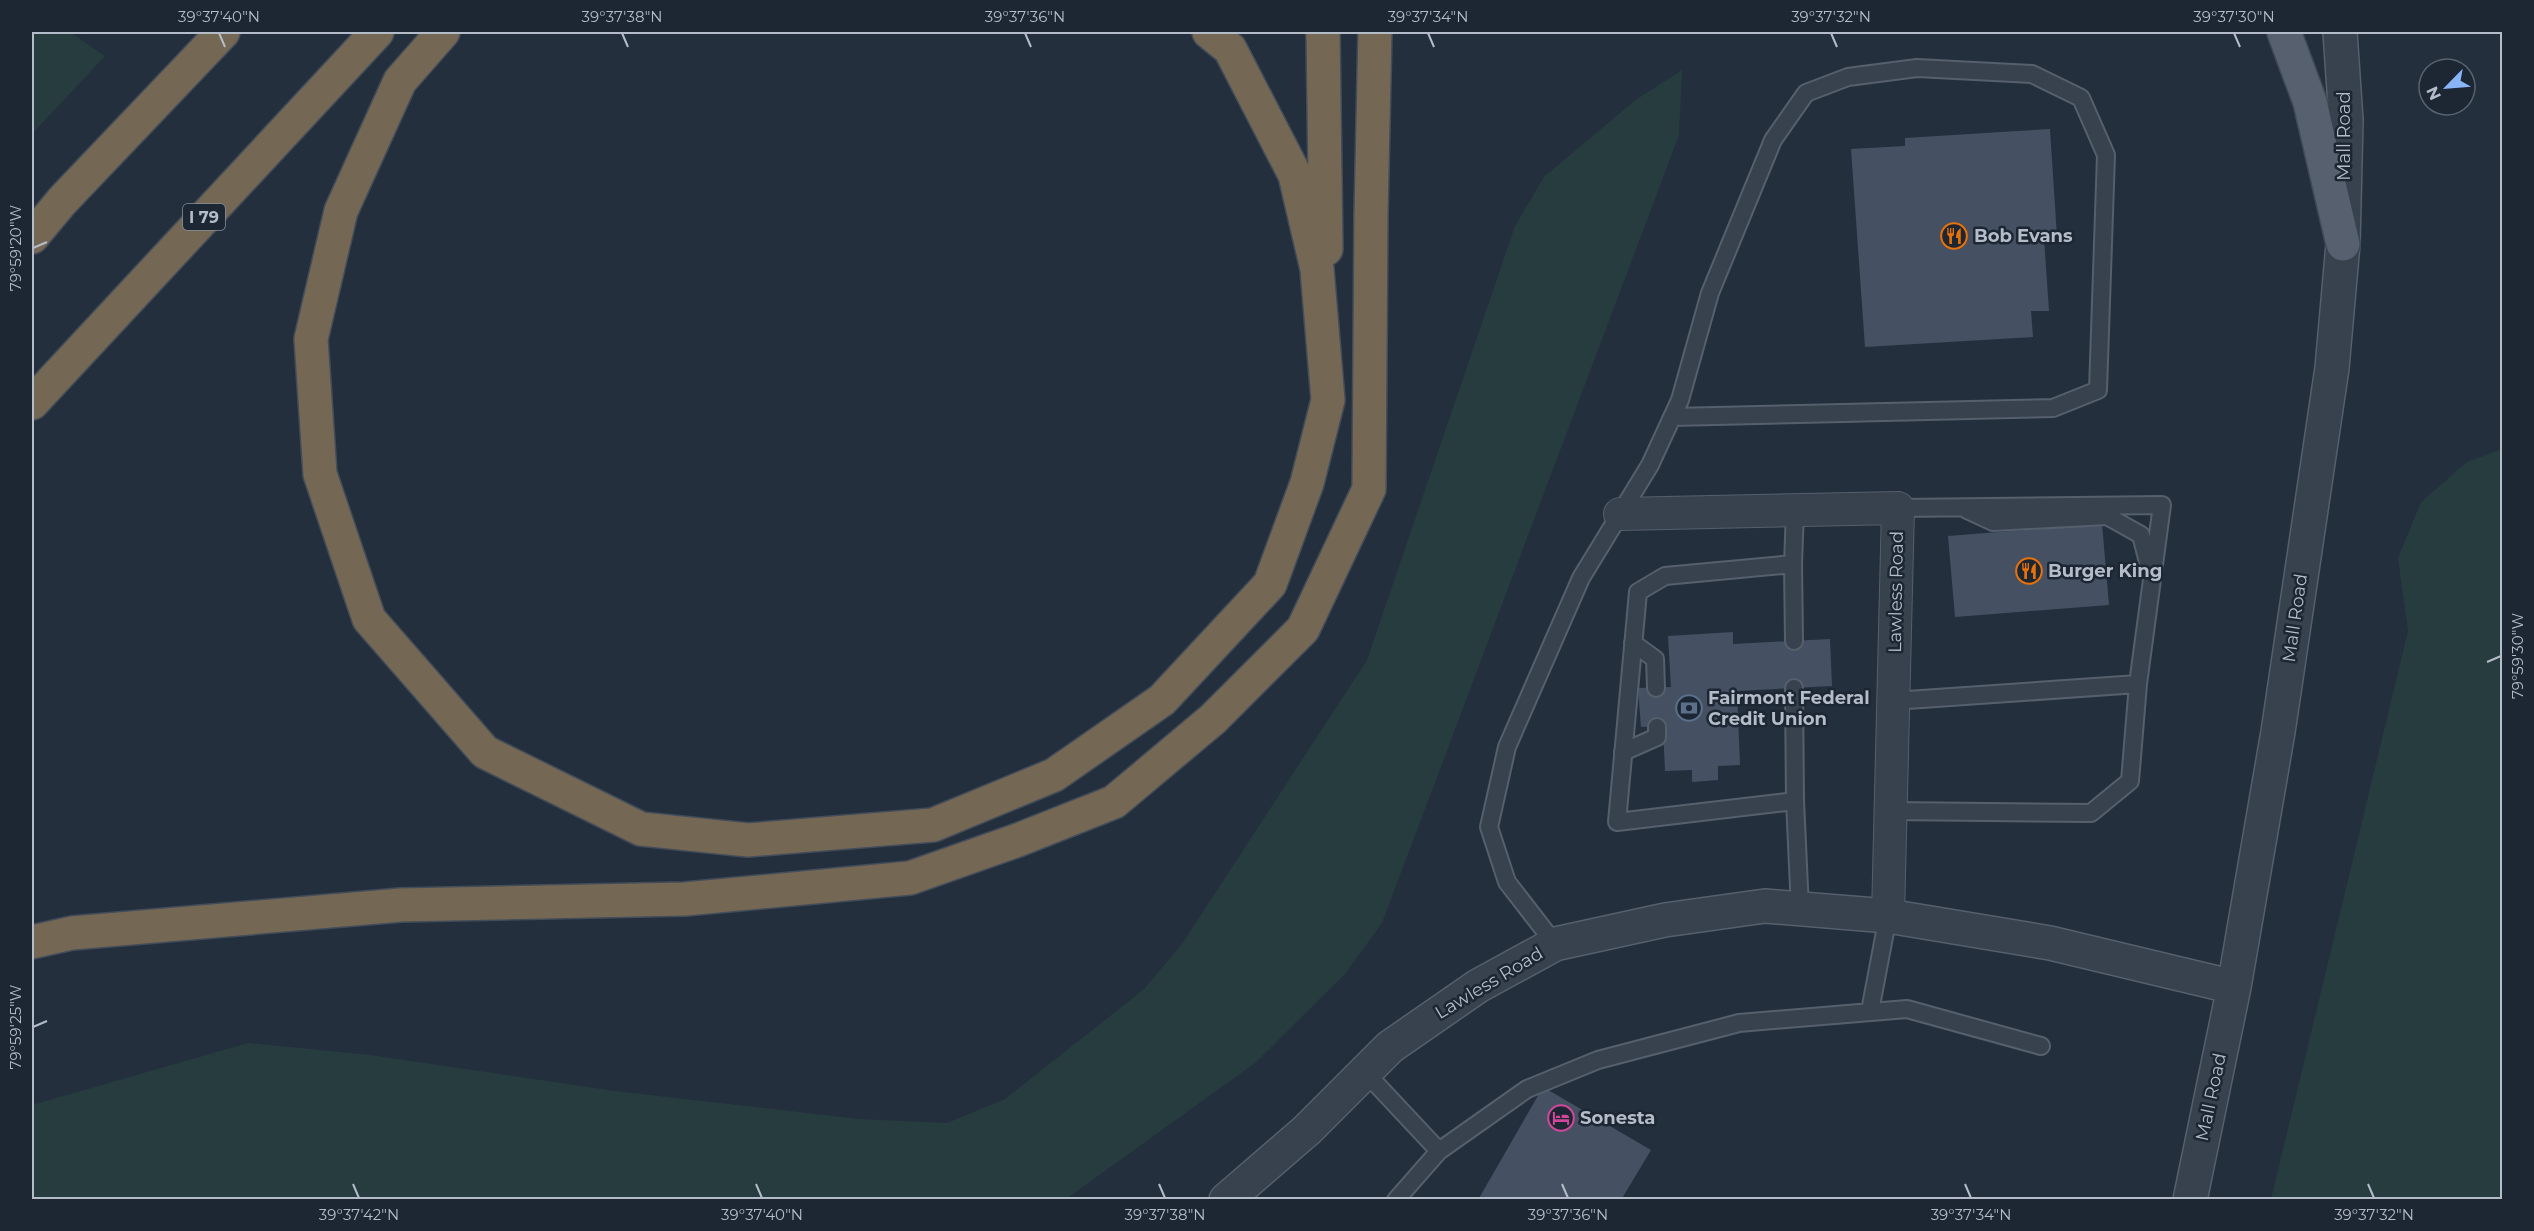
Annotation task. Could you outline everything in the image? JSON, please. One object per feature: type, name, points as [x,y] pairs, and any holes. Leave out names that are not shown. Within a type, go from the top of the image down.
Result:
[{"type":"highway","points":[[32,237],[62,201],[223,32]]},
{"type":"highway","name":"I 79","points":[[32,403],[377,32]]},
{"type":"highway","points":[[442,32],[400,81],[341,211],[311,339],[320,474],[369,619],[485,752],[641,829],[748,840],[933,825],[1054,775],[1162,700],[1270,584],[1307,483],[1328,400],[1323,32]]},
{"type":"highway","points":[[1209,32],[1230,49],[1295,175],[1317,269],[1328,400]]},
{"type":"highway","points":[[32,942],[72,933],[400,905],[686,899],[910,878],[1018,840],[1114,802],[1213,719],[1303,629],[1370,489],[1371,214],[1375,32]]},
{"type":"main road","points":[[2284,32],[2310,102],[2343,244]]},
{"type":"street","name":"Mall Road","points":[[2190,1200],[2234,987],[2278,732],[2330,379],[2343,244],[2346,120],[2340,32]]},
{"type":"street","name":"Lawless Road","points":[[1620,514],[1898,508],[1888,916]]},
{"type":"street","name":"Lawless Road","points":[[1226,1200],[1307,1130],[1390,1047],[1478,986],[1555,944],[1665,920],[1765,906],[1888,916],[2050,943],[2234,987]]},
{"type":"lane","points":[[1555,944],[1507,882],[1489,827],[1508,747],[1581,578],[1650,465],[1672,417],[1680,400],[1710,293],[1773,140],[1806,93],[1848,77],[1917,68],[2032,74],[2081,98],[2106,155],[2098,390],[2053,408],[1672,417]]},
{"type":"lane","points":[[1891,811],[2091,813],[2130,781],[2138,684],[2162,505],[1898,508]]},
{"type":"lane","points":[[1961,507],[1993,522],[2107,516],[2141,535],[2152,579]]},
{"type":"lane","points":[[1794,641],[1795,510]]},
{"type":"lane","points":[[1793,564],[1665,576],[1638,592],[1617,822],[1795,801]]},
{"type":"lane","points":[[1633,642],[1655,659],[1656,688]]},
{"type":"lane","points":[[1893,701],[2138,684]]},
{"type":"lane","points":[[1794,688],[1795,801],[1800,909]]},
{"type":"lane","points":[[1623,752],[1657,737],[1657,727]]},
{"type":"lane","points":[[1870,1011],[1888,916]]},
{"type":"lane","points":[[1396,1200],[1439,1151],[1527,1089],[1598,1060],[1739,1023],[1907,1009],[2041,1046]]},
{"type":"lane","points":[[1365,1072],[1439,1151]]},
{"type":"green space","points":[[32,32],[70,32],[105,56],[32,134]]},
{"type":"green space","points":[[1682,70],[1679,135],[1382,923],[1345,974],[1255,1063],[1066,1199],[32,1199],[32,1105],[248,1043],[370,1055],[615,1091],[859,1119],[947,1123],[1005,1099],[1143,990],[1182,944],[1367,660],[1515,226],[1544,177],[1634,101]]},
{"type":"green space","points":[[2502,449],[2502,1199],[2271,1199],[2408,631],[2398,558],[2421,502],[2467,462]]},
{"type":"building","points":[[2050,129],[2057,237],[2044,238],[2049,311],[2031,311],[2033,337],[1865,347],[1851,149],[1905,146],[1905,138]]},
{"type":"building","name":"Burger King","points":[[2102,524],[2109,605],[1955,617],[1948,536]]},
{"type":"building","name":"Fairmont Federal Credit Union","points":[[1733,632],[1733,644],[1830,639],[1832,686],[1737,691],[1740,765],[1718,766],[1718,780],[1692,782],[1692,770],[1665,771],[1663,726],[1641,727],[1638,688],[1671,687],[1668,636]]},
{"type":"building","name":"Sonesta","points":[[1543,1087],[1651,1150],[1621,1200],[1478,1200]]},
{"type":"place","name":"Bob Evans","points":[[1954,236]]},
{"type":"place","name":"Burger King","points":[[2029,571]]},
{"type":"place","name":"Fairmont Federal Credit Union","points":[[1689,708]]},
{"type":"place","name":"Sonesta","points":[[1561,1118]]}]
